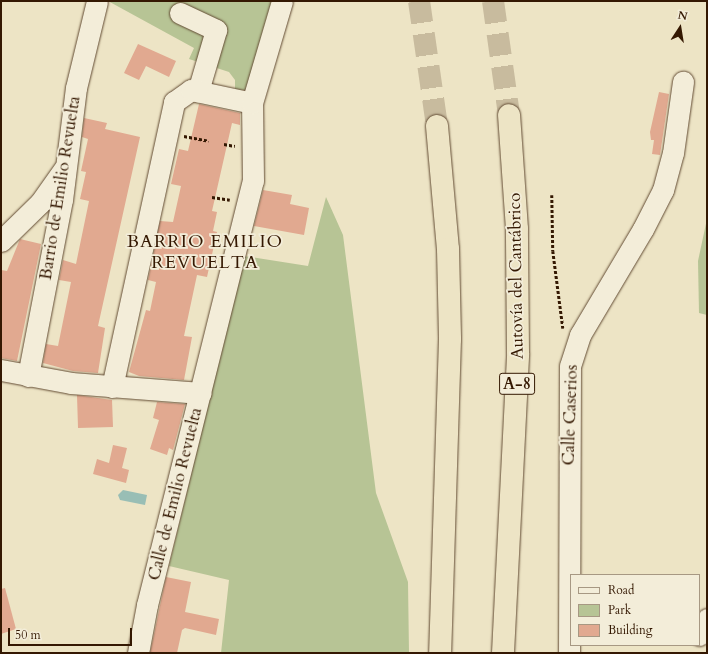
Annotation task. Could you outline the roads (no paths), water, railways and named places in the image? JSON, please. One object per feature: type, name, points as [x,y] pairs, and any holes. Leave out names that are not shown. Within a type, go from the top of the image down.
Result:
[{"type":"highway","name":"Autovía del Cantábrico","points":[[504,653],[518,353],[517,229],[509,115]]},
{"type":"highway","points":[[437,126],[448,249],[450,339],[440,653]]},
{"type":"street","name":"Barrio de Emilio Revuelta","points":[[28,376],[62,200],[64,169],[76,88],[97,1]]},
{"type":"street","points":[[201,393],[253,180],[252,103],[282,1]]},
{"type":"street","points":[[180,13],[216,30],[198,91]]},
{"type":"street","name":"Calle Caserios","points":[[569,653],[568,385],[572,355],[587,323],[644,229],[663,190],[673,153],[683,82]]},
{"type":"street","points":[[112,387],[174,102],[191,90],[252,103]]},
{"type":"street","points":[[1,241],[40,203],[64,169]]},
{"type":"street","name":"Calle de Emilio Revuelta","points":[[1,370],[28,376],[112,387],[201,393],[147,605],[138,653]]},
{"type":"street","points":[[700,633],[707,619]]},
{"type":"water","points":[[123,490],[147,495],[145,505],[120,500],[118,495]]},
{"type":"tunnel","points":[[419,1],[437,126]]},
{"type":"tunnel","points":[[493,1],[509,115]]},
{"type":"district","name":"BARRIO EMILIO REVUELTA","points":[[205,253]]}]
